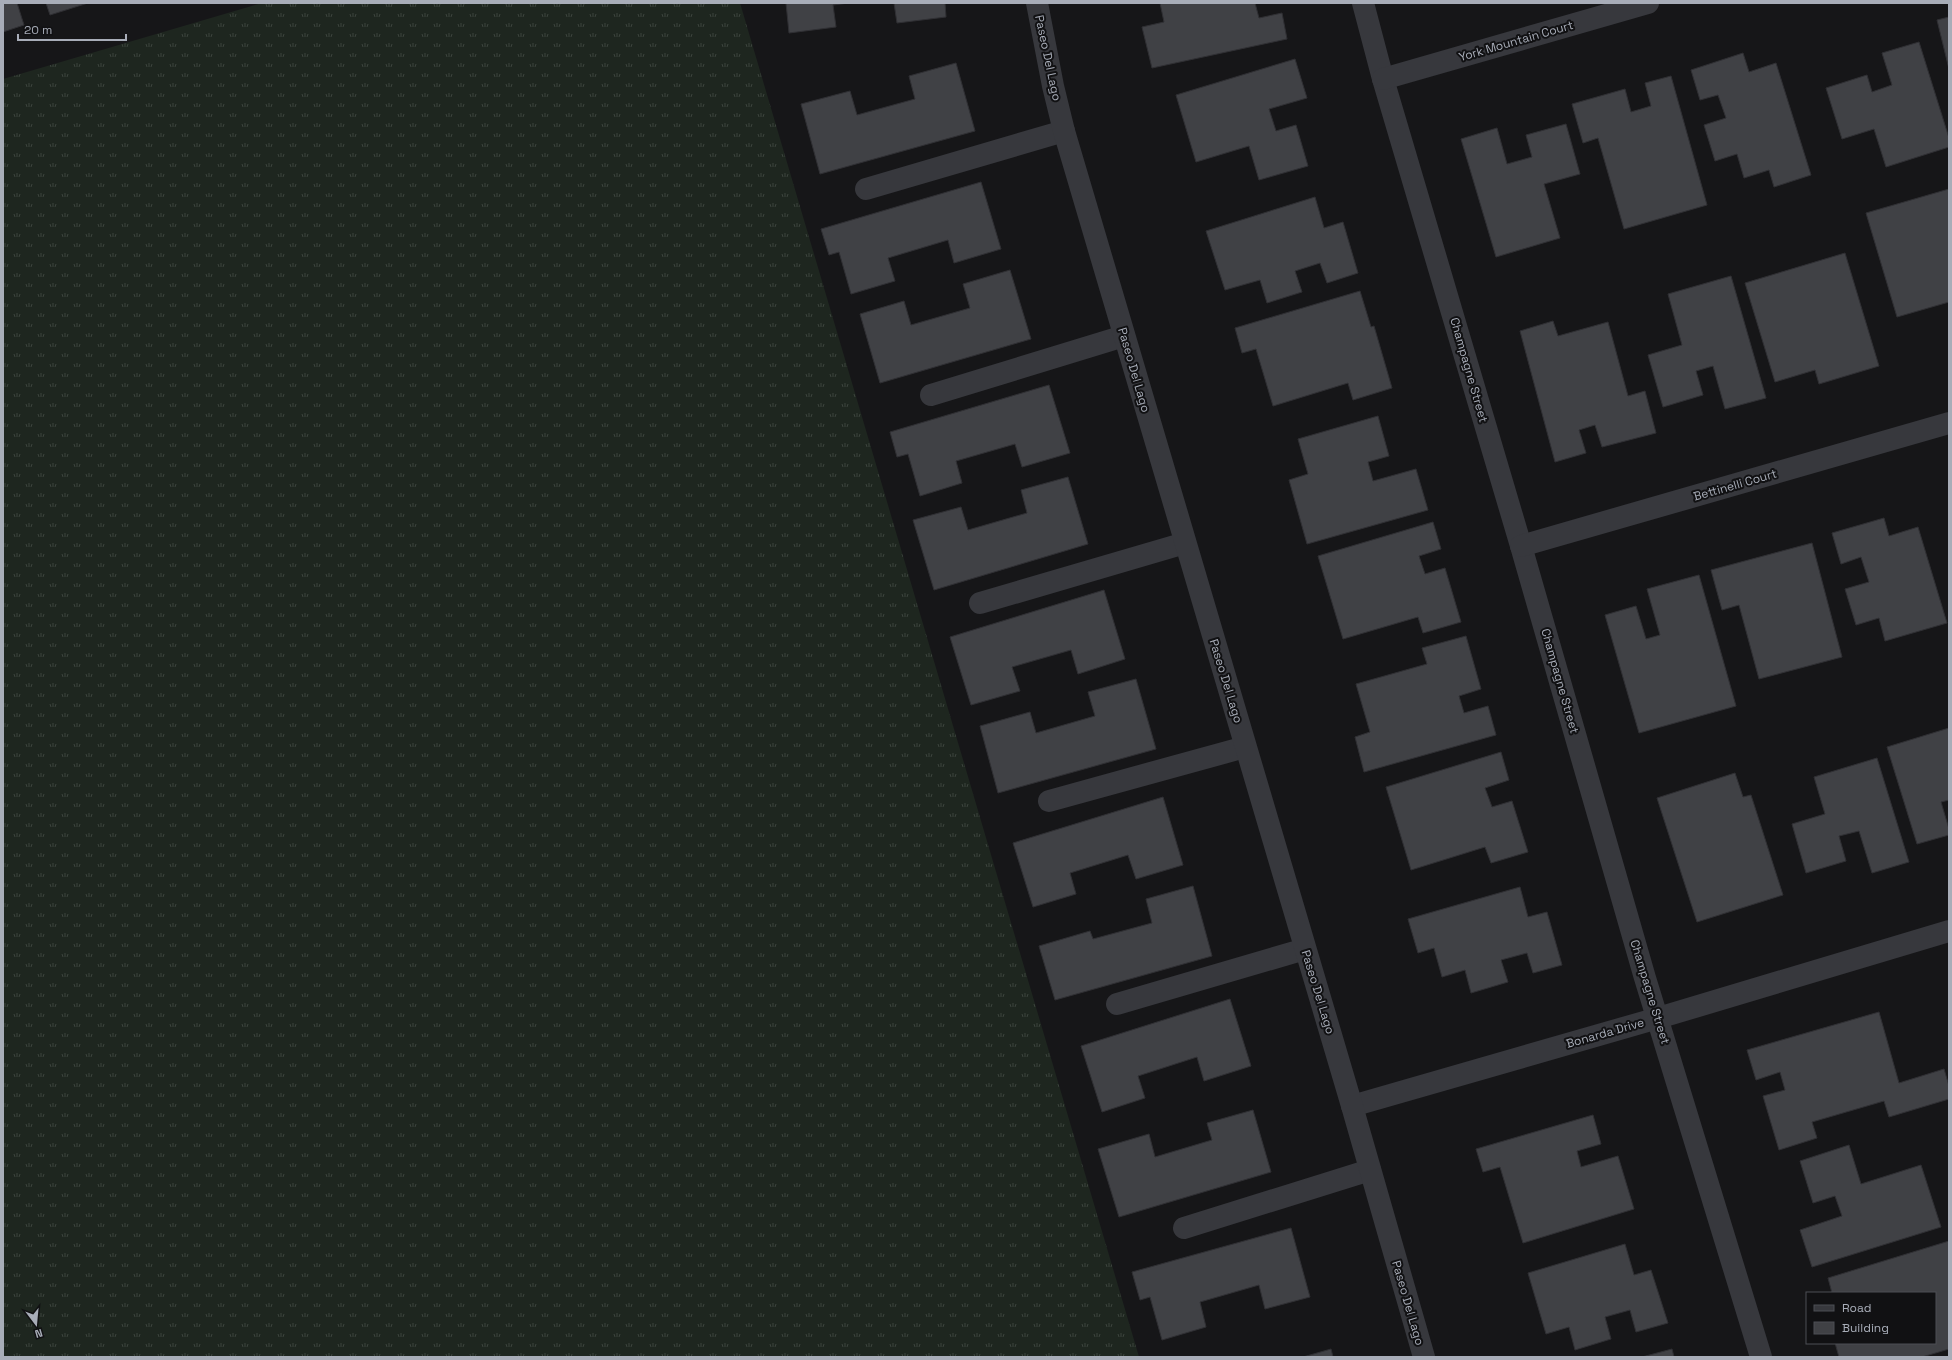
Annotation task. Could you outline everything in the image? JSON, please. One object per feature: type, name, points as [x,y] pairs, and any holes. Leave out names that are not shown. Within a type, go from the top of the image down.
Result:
[{"type":"street","name":"Paseo Del Lago","points":[[1037,3],[1053,86],[1064,131],[1352,1106],[1424,1357]]},
{"type":"street","name":"Champagne Street","points":[[1363,3],[1383,79],[1658,1018],[1761,1357]]},
{"type":"street","name":"York Mountain Court","points":[[1383,79],[1648,3]]},
{"type":"street","points":[[866,188],[1064,131]]},
{"type":"street","points":[[931,395],[1124,336]]},
{"type":"street","name":"Bettinelli Court","points":[[1521,546],[1949,423]]},
{"type":"street","points":[[980,603],[1185,543]]},
{"type":"street","points":[[1049,802],[1245,747]]},
{"type":"street","name":"Bonarda Drive","points":[[1352,1106],[1658,1018],[1949,931]]},
{"type":"street","points":[[1117,1004],[1305,949]]},
{"type":"street","points":[[1184,1228],[1370,1170]]},
{"type":"green space","points":[[262,3],[740,3],[1139,1357],[3,1357],[3,79]]},
{"type":"building","points":[[3,3],[17,3],[24,25],[3,32]]},
{"type":"building","points":[[46,3],[88,3],[50,15]]},
{"type":"building","points":[[786,3],[849,3],[833,5],[836,27],[789,33]]},
{"type":"building","points":[[894,3],[945,3],[946,17],[897,23]]},
{"type":"building","points":[[1160,3],[1255,3],[1259,18],[1282,13],[1287,39],[1152,68],[1142,27],[1164,22]]},
{"type":"building","points":[[1949,17],[1949,69],[1937,20]]},
{"type":"building","points":[[1919,42],[1949,138],[1949,147],[1886,167],[1874,129],[1842,139],[1826,88],[1867,75],[1872,92],[1892,85],[1882,53]]},
{"type":"building","points":[[1743,53],[1749,72],[1776,63],[1811,175],[1774,187],[1769,170],[1744,178],[1737,154],[1715,161],[1704,125],[1726,118],[1718,95],[1700,100],[1691,70]]},
{"type":"building","points":[[1295,59],[1307,98],[1269,109],[1276,131],[1296,125],[1308,166],[1259,180],[1249,146],[1196,162],[1176,95]]},
{"type":"building","points":[[956,63],[975,131],[820,174],[801,104],[850,91],[857,115],[915,99],[909,76]]},
{"type":"building","points":[[1671,76],[1707,205],[1624,229],[1598,138],[1583,143],[1572,104],[1625,89],[1631,112],[1651,106],[1645,83]]},
{"type":"building","points":[[1566,124],[1580,174],[1544,184],[1560,238],[1496,257],[1461,139],[1497,128],[1507,164],[1532,157],[1526,135]]},
{"type":"building","points":[[981,182],[1001,249],[954,263],[948,240],[888,258],[895,281],[851,294],[839,252],[829,255],[821,229]]},
{"type":"building","points":[[1949,189],[1949,302],[1897,317],[1866,213]]},
{"type":"building","points":[[1315,197],[1324,228],[1343,222],[1358,273],[1327,283],[1320,263],[1295,271],[1302,292],[1267,303],[1260,280],[1225,290],[1206,231]]},
{"type":"building","points":[[1845,253],[1879,366],[1819,384],[1815,370],[1775,382],[1745,283]]},
{"type":"building","points":[[1010,270],[1031,339],[880,383],[860,314],[904,301],[911,325],[970,308],[963,284]]},
{"type":"building","points":[[1731,276],[1766,398],[1725,409],[1713,366],[1696,371],[1703,395],[1663,407],[1648,355],[1682,345],[1668,294]]},
{"type":"building","points":[[1360,291],[1371,327],[1374,326],[1392,388],[1353,400],[1348,383],[1273,406],[1256,349],[1242,353],[1235,328]]},
{"type":"building","points":[[1553,321],[1558,336],[1608,322],[1628,396],[1645,391],[1656,433],[1602,447],[1595,425],[1579,430],[1586,453],[1555,462],[1520,331]]},
{"type":"building","points":[[1049,385],[1070,453],[1022,467],[1015,444],[956,461],[962,483],[920,496],[908,454],[897,457],[890,432]]},
{"type":"building","points":[[1378,416],[1389,456],[1368,462],[1373,481],[1416,469],[1428,510],[1307,544],[1289,480],[1308,474],[1298,439]]},
{"type":"building","points":[[1068,477],[1088,544],[934,590],[913,520],[961,507],[968,530],[1027,513],[1021,490]]},
{"type":"building","points":[[1884,518],[1889,536],[1918,527],[1947,623],[1885,641],[1879,618],[1856,625],[1845,589],[1869,582],[1861,557],[1841,564],[1832,533]]},
{"type":"building","points":[[1433,522],[1441,549],[1419,556],[1425,574],[1445,568],[1461,622],[1423,633],[1418,617],[1343,639],[1318,556]]},
{"type":"building","points":[[1812,543],[1842,657],[1759,679],[1739,605],[1722,610],[1711,570]]},
{"type":"building","points":[[1699,575],[1736,706],[1639,733],[1605,615],[1636,606],[1646,639],[1660,635],[1647,589]]},
{"type":"building","points":[[1104,590],[1125,659],[1078,674],[1071,650],[1012,667],[1020,691],[971,705],[950,637]]},
{"type":"building","points":[[1466,636],[1481,689],[1459,696],[1464,713],[1488,706],[1496,735],[1364,772],[1355,737],[1370,732],[1356,684],[1427,664],[1422,648]]},
{"type":"building","points":[[1136,679],[1156,749],[998,793],[980,726],[1030,712],[1036,733],[1095,716],[1088,692]]},
{"type":"building","points":[[1949,728],[1949,800],[1941,802],[1949,829],[1949,835],[1917,844],[1887,747]]},
{"type":"building","points":[[1501,752],[1509,780],[1485,788],[1492,807],[1512,801],[1528,852],[1491,863],[1485,847],[1411,870],[1386,787]]},
{"type":"building","points":[[1877,758],[1909,862],[1872,873],[1859,831],[1839,836],[1846,861],[1806,873],[1792,824],[1825,814],[1814,777]]},
{"type":"building","points":[[1735,773],[1743,797],[1751,795],[1783,895],[1697,922],[1657,798]]},
{"type":"building","points":[[1163,797],[1183,865],[1136,879],[1128,855],[1070,873],[1076,894],[1033,907],[1013,843]]},
{"type":"building","points":[[1193,886],[1212,956],[1055,1000],[1039,946],[1090,931],[1093,939],[1152,923],[1146,899]]},
{"type":"building","points":[[1520,887],[1528,917],[1547,912],[1562,965],[1533,973],[1527,953],[1501,960],[1508,982],[1471,993],[1465,970],[1442,977],[1434,948],[1418,953],[1408,919]]},
{"type":"building","points":[[1230,999],[1251,1066],[1204,1081],[1197,1057],[1138,1076],[1145,1098],[1102,1112],[1081,1046]]},
{"type":"building","points":[[1879,1012],[1899,1083],[1944,1069],[1949,1086],[1949,1099],[1889,1117],[1884,1101],[1812,1122],[1817,1138],[1779,1150],[1763,1096],[1785,1090],[1780,1072],[1756,1080],[1747,1050]]},
{"type":"building","points":[[1253,1110],[1271,1172],[1119,1217],[1098,1149],[1149,1134],[1155,1157],[1212,1140],[1207,1123]]},
{"type":"building","points":[[1593,1115],[1601,1144],[1577,1151],[1581,1167],[1618,1156],[1634,1209],[1523,1243],[1500,1167],[1483,1172],[1476,1149]]},
{"type":"building","points":[[1849,1145],[1861,1184],[1921,1165],[1941,1227],[1812,1267],[1800,1230],[1842,1216],[1835,1196],[1813,1203],[1800,1161]]},
{"type":"building","points":[[1291,1228],[1310,1297],[1265,1309],[1259,1285],[1200,1302],[1206,1327],[1162,1340],[1150,1297],[1140,1300],[1132,1272]]},
{"type":"building","points":[[1949,1241],[1949,1349],[1922,1357],[1839,1357],[1835,1344],[1936,1344],[1936,1292],[1832,1292],[1828,1278]]},
{"type":"building","points":[[1625,1244],[1634,1275],[1651,1270],[1668,1323],[1636,1332],[1630,1310],[1605,1317],[1611,1339],[1575,1350],[1569,1327],[1546,1334],[1528,1273]]},
{"type":"building","points":[[1331,1349],[1333,1357],[1303,1357]]},
{"type":"building","points":[[1672,1349],[1674,1357],[1642,1357]]}]
